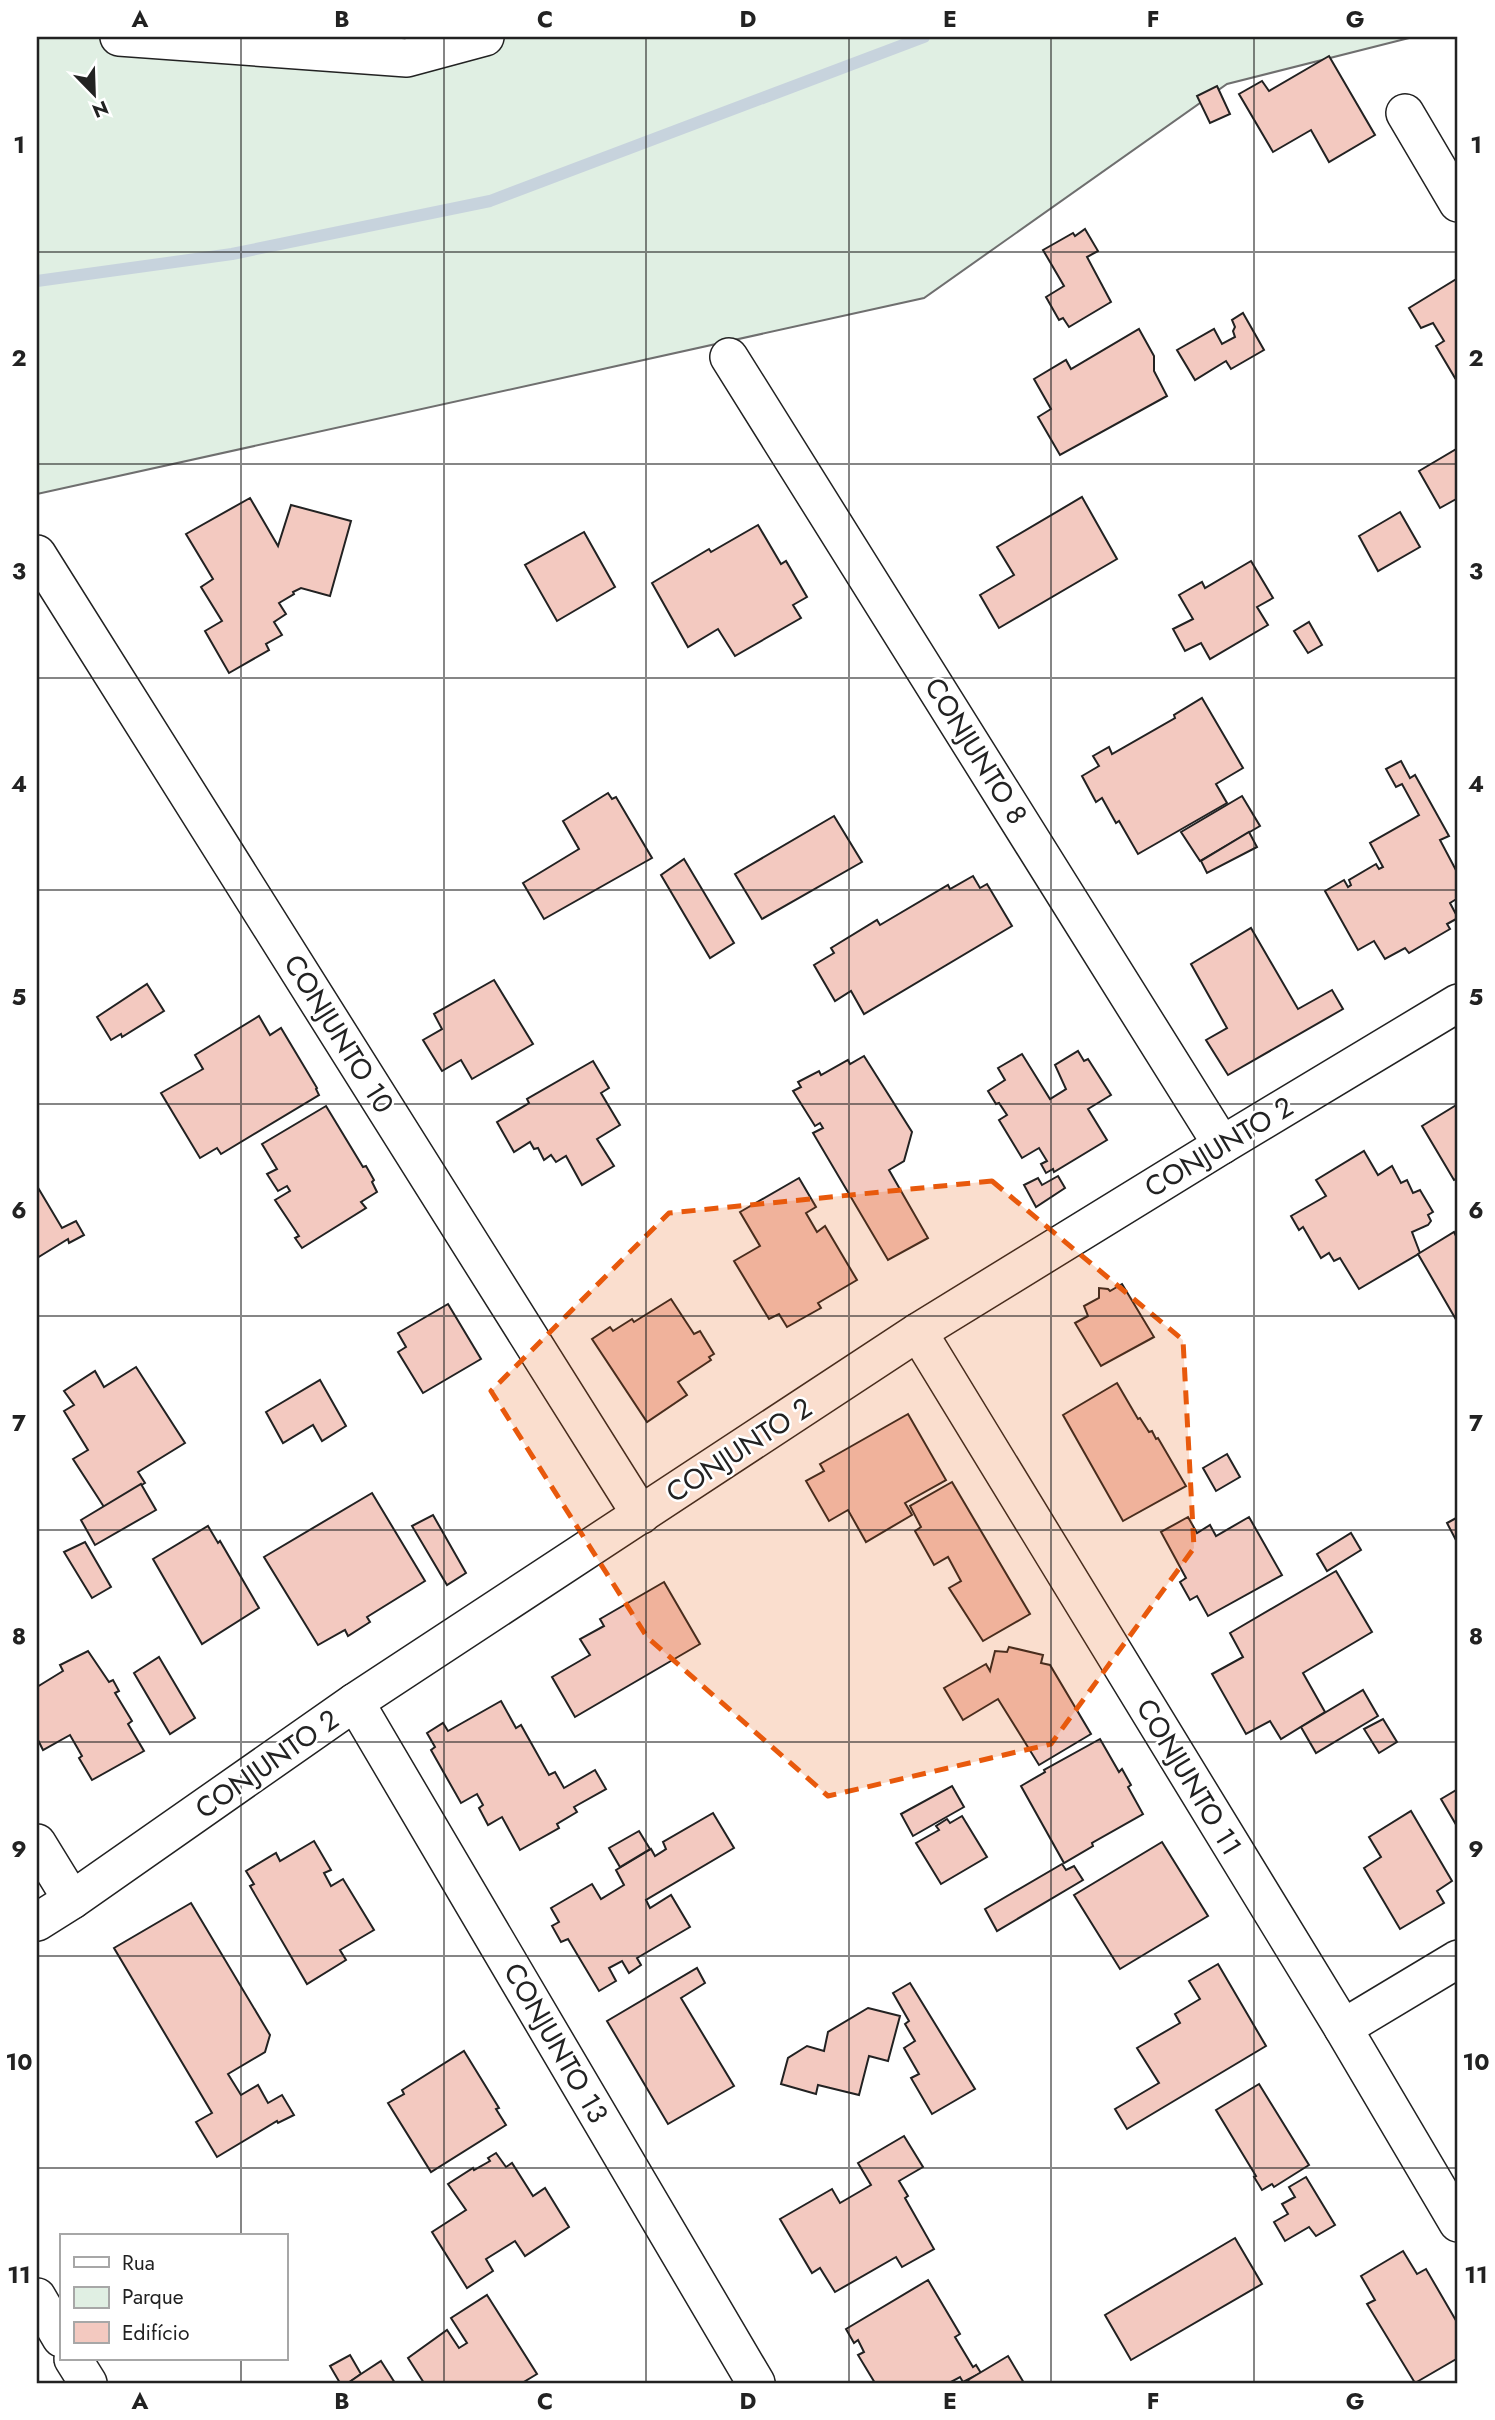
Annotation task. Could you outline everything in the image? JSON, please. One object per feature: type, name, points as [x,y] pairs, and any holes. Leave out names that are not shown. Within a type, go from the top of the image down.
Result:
[{"type":"street","points":[[119,37],[238,41],[407,58],[485,37]]},
{"type":"street","points":[[1405,113],[1458,203]]},
{"type":"street","name":"CONJUNTO 8","points":[[730,357],[1222,1145]]},
{"type":"street","name":"CONJUNTO 10","points":[[37,554],[640,1514]]},
{"type":"street","name":"CONJUNTO 2","points":[[37,1922],[355,1702],[918,1332],[1458,1003]]},
{"type":"street","name":"CONJUNTO 11","points":[[918,1332],[1343,2028],[1458,2223]]},
{"type":"street","name":"CONJUNTO 13","points":[[355,1702],[756,2383]]},
{"type":"street","points":[[37,1843],[72,1900]]},
{"type":"street","points":[[1343,2028],[1458,1959]]},
{"type":"street","points":[[37,2297],[60,2336]]},
{"type":"street","points":[[75,2360],[88,2383]]},
{"type":"highlighted area","points":[[992,1181],[1183,1340],[1194,1548],[1051,1744],[828,1796],[647,1637],[491,1391],[669,1213]]},
{"type":"green space","points":[[37,37],[1413,37],[1227,84],[924,298],[37,494]]},
{"type":"building","points":[[1329,56],[1375,135],[1329,162],[1311,130],[1273,152],[1239,94],[1262,81],[1269,91]]},
{"type":"building","points":[[1217,86],[1230,114],[1210,123],[1197,96]]},
{"type":"building","points":[[1085,229],[1098,251],[1087,257],[1111,302],[1069,327],[1063,318],[1059,320],[1046,297],[1064,286],[1043,250]]},
{"type":"building","points":[[1458,278],[1458,376],[1455,378],[1436,346],[1444,341],[1433,323],[1421,328],[1409,308]]},
{"type":"building","points":[[1243,313],[1264,350],[1231,369],[1226,361],[1195,380],[1177,350],[1214,329],[1222,344],[1235,337],[1232,320]]},
{"type":"building","points":[[1139,329],[1154,356],[1154,371],[1167,396],[1060,455],[1038,417],[1051,409],[1034,379],[1066,360],[1071,369]]},
{"type":"building","points":[[1458,448],[1458,498],[1440,508],[1419,471]]},
{"type":"building","points":[[1082,497],[1117,559],[999,628],[980,595],[1014,575],[997,547]]},
{"type":"building","points":[[250,498],[278,546],[291,505],[351,521],[330,596],[301,588],[293,592],[294,594],[279,603],[286,614],[274,622],[282,635],[266,644],[269,650],[229,673],[205,631],[222,621],[201,587],[213,579],[186,534]]},
{"type":"building","points":[[1400,512],[1420,547],[1378,571],[1359,536]]},
{"type":"building","points":[[758,525],[781,564],[786,561],[807,597],[793,605],[801,618],[735,656],[718,629],[688,647],[652,583],[709,549],[711,552]]},
{"type":"building","points":[[584,532],[615,587],[557,621],[525,565]]},
{"type":"building","points":[[1251,561],[1273,598],[1257,607],[1268,625],[1210,659],[1201,643],[1185,651],[1173,629],[1193,619],[1179,595],[1202,582],[1205,588]]},
{"type":"building","points":[[1309,622],[1322,645],[1308,653],[1294,631]]},
{"type":"building","points":[[1202,698],[1243,768],[1216,784],[1227,803],[1138,854],[1119,821],[1116,823],[1102,798],[1096,802],[1082,776],[1099,766],[1093,756],[1109,747],[1112,754],[1175,718],[1174,715]]},
{"type":"building","points":[[1401,761],[1410,778],[1415,775],[1449,836],[1440,840],[1458,874],[1458,898],[1450,903],[1458,918],[1447,924],[1450,929],[1409,953],[1405,948],[1385,959],[1374,941],[1358,950],[1325,891],[1344,880],[1348,887],[1351,885],[1349,880],[1376,864],[1379,869],[1383,867],[1370,843],[1419,815],[1402,784],[1396,787],[1386,769]]},
{"type":"building","points":[[608,793],[612,799],[616,797],[652,858],[544,919],[523,883],[579,849],[563,821]]},
{"type":"building","points":[[1242,796],[1260,826],[1200,861],[1181,832]]},
{"type":"building","points":[[834,816],[862,862],[762,919],[735,874]]},
{"type":"building","points":[[1249,832],[1257,847],[1207,873],[1201,861]]},
{"type":"building","points":[[684,859],[734,943],[710,958],[661,875]]},
{"type":"building","points":[[973,876],[980,888],[987,884],[1012,926],[864,1014],[851,991],[835,1001],[814,965],[834,953],[831,948],[877,920],[880,925],[948,885],[950,889]]},
{"type":"building","points":[[1251,928],[1298,1009],[1332,990],[1343,1009],[1228,1075],[1206,1040],[1227,1028],[1191,964]]},
{"type":"building","points":[[494,980],[533,1044],[472,1079],[461,1060],[442,1071],[423,1040],[442,1029],[434,1014]]},
{"type":"building","points":[[147,984],[164,1011],[122,1037],[121,1034],[111,1040],[97,1017]]},
{"type":"building","points":[[259,1016],[270,1035],[281,1028],[319,1095],[221,1154],[217,1148],[200,1158],[161,1093],[203,1069],[195,1055]]},
{"type":"building","points":[[1078,1051],[1084,1061],[1088,1059],[1111,1095],[1088,1109],[1107,1140],[1054,1172],[1053,1169],[1046,1173],[1041,1164],[1047,1161],[1039,1148],[1022,1158],[999,1120],[1007,1115],[988,1091],[1005,1080],[998,1068],[1022,1054],[1050,1099],[1066,1089],[1055,1065]]},
{"type":"building","points":[[864,1056],[912,1132],[904,1161],[889,1170],[928,1238],[888,1260],[813,1133],[823,1128],[820,1123],[815,1126],[793,1091],[801,1087],[798,1082],[819,1071],[821,1075],[848,1060],[850,1064]]},
{"type":"building","points":[[593,1061],[609,1088],[601,1093],[620,1125],[597,1139],[614,1166],[582,1185],[566,1156],[556,1162],[551,1155],[544,1160],[538,1148],[534,1149],[530,1142],[514,1152],[497,1122],[529,1103],[527,1099]]},
{"type":"building","points":[[1458,1104],[1458,1178],[1454,1180],[1422,1126]]},
{"type":"building","points":[[326,1106],[363,1167],[366,1166],[377,1192],[361,1202],[366,1208],[302,1248],[295,1238],[299,1236],[275,1200],[290,1191],[287,1186],[278,1191],[267,1174],[277,1169],[262,1144]]},
{"type":"building","points":[[1364,1151],[1378,1175],[1392,1166],[1401,1183],[1407,1180],[1413,1193],[1420,1190],[1433,1212],[1428,1215],[1431,1221],[1428,1225],[1412,1232],[1420,1253],[1359,1289],[1340,1258],[1334,1261],[1329,1253],[1321,1258],[1303,1227],[1299,1230],[1291,1216],[1326,1196],[1316,1180]]},
{"type":"building","points":[[1058,1176],[1065,1188],[1036,1207],[1024,1185],[1038,1178],[1042,1185]]},
{"type":"building","points":[[799,1178],[816,1207],[806,1213],[817,1232],[825,1226],[857,1280],[818,1303],[821,1308],[787,1327],[779,1314],[769,1319],[734,1261],[760,1246],[740,1212]]},
{"type":"building","points":[[37,1186],[62,1228],[76,1221],[84,1235],[69,1243],[68,1239],[37,1258]]},
{"type":"building","points":[[1454,1232],[1458,1240],[1458,1323],[1418,1254]]},
{"type":"building","points":[[1122,1284],[1154,1337],[1101,1366],[1075,1323],[1088,1316],[1084,1306],[1099,1298],[1099,1288],[1110,1291]]},
{"type":"building","points":[[671,1299],[694,1334],[700,1331],[714,1354],[709,1357],[711,1360],[678,1382],[687,1395],[647,1422],[592,1339],[610,1327],[613,1331],[632,1319],[634,1322]]},
{"type":"building","points":[[448,1304],[481,1359],[423,1393],[398,1352],[406,1347],[398,1333]]},
{"type":"building","points":[[136,1367],[185,1443],[138,1472],[145,1483],[104,1507],[73,1459],[88,1450],[64,1411],[74,1405],[64,1391],[95,1371],[104,1387]]},
{"type":"building","points":[[320,1380],[346,1426],[322,1441],[313,1425],[283,1443],[266,1412]]},
{"type":"building","points":[[1117,1383],[1138,1419],[1140,1418],[1149,1432],[1152,1431],[1156,1439],[1158,1438],[1186,1486],[1123,1521],[1063,1415]]},
{"type":"building","points":[[908,1414],[946,1480],[905,1503],[912,1515],[866,1542],[848,1510],[829,1521],[806,1481],[824,1471],[820,1464]]},
{"type":"building","points":[[1227,1454],[1240,1477],[1216,1491],[1203,1468]]},
{"type":"building","points":[[952,1482],[1030,1614],[983,1641],[949,1588],[961,1581],[948,1557],[934,1565],[915,1531],[921,1527],[910,1506]]},
{"type":"building","points":[[141,1484],[156,1510],[95,1545],[81,1520]]},
{"type":"building","points":[[372,1493],[425,1581],[367,1617],[370,1622],[348,1636],[345,1630],[318,1645],[264,1557]]},
{"type":"building","points":[[433,1515],[466,1573],[447,1585],[412,1526]]},
{"type":"building","points":[[1188,1517],[1197,1533],[1210,1525],[1216,1536],[1249,1517],[1282,1575],[1208,1616],[1197,1596],[1190,1600],[1180,1582],[1186,1578],[1161,1532]]},
{"type":"building","points":[[1458,1517],[1458,1544],[1447,1523]]},
{"type":"building","points":[[208,1526],[218,1543],[220,1541],[259,1608],[202,1644],[153,1559]]},
{"type":"building","points":[[1351,1533],[1361,1550],[1327,1571],[1317,1554]]},
{"type":"building","points":[[85,1542],[111,1587],[92,1598],[64,1552]]},
{"type":"building","points":[[1336,1571],[1372,1632],[1303,1673],[1325,1712],[1281,1739],[1270,1721],[1246,1734],[1212,1674],[1243,1657],[1230,1633]]},
{"type":"building","points":[[664,1582],[700,1644],[575,1717],[552,1677],[590,1655],[580,1639],[604,1626],[600,1619]]},
{"type":"building","points":[[1009,1647],[1043,1655],[1041,1663],[1050,1665],[1091,1734],[1039,1765],[998,1699],[963,1720],[944,1688],[986,1664],[990,1671],[995,1651],[1007,1652]]},
{"type":"building","points":[[88,1651],[109,1682],[113,1680],[119,1691],[115,1693],[132,1721],[128,1724],[144,1751],[92,1780],[70,1735],[43,1750],[37,1738],[37,1687],[63,1671],[60,1665]]},
{"type":"building","points":[[159,1657],[195,1718],[170,1734],[134,1673]]},
{"type":"building","points":[[1363,1690],[1378,1716],[1316,1753],[1301,1727]]},
{"type":"building","points":[[501,1701],[516,1728],[521,1725],[549,1775],[555,1772],[564,1788],[595,1770],[606,1789],[574,1807],[577,1812],[557,1824],[559,1828],[520,1850],[502,1817],[488,1825],[479,1808],[483,1805],[477,1794],[461,1803],[431,1750],[435,1747],[427,1733],[443,1723],[448,1731]]},
{"type":"building","points":[[1383,1719],[1397,1742],[1379,1753],[1364,1729]]},
{"type":"building","points":[[1100,1739],[1119,1772],[1122,1769],[1131,1785],[1128,1787],[1143,1814],[1092,1843],[1093,1846],[1064,1863],[1021,1786]]},
{"type":"building","points":[[952,1786],[964,1807],[913,1836],[901,1814]]},
{"type":"building","points":[[1458,1789],[1458,1828],[1441,1799]]},
{"type":"building","points":[[1411,1811],[1452,1881],[1437,1891],[1444,1903],[1400,1929],[1364,1868],[1381,1857],[1369,1837]]},
{"type":"building","points":[[713,1813],[734,1848],[646,1900],[650,1908],[671,1895],[690,1927],[637,1958],[641,1965],[629,1973],[622,1961],[609,1968],[616,1981],[599,1991],[568,1939],[561,1942],[552,1926],[559,1922],[551,1908],[592,1884],[601,1899],[624,1885],[616,1870],[651,1849],[655,1856],[666,1849],[663,1842]]},
{"type":"building","points":[[962,1816],[987,1857],[941,1884],[916,1843],[939,1830],[936,1826],[947,1819],[950,1823]]},
{"type":"building","points":[[639,1831],[650,1849],[620,1867],[609,1848]]},
{"type":"building","points":[[314,1841],[331,1870],[324,1873],[331,1886],[343,1879],[374,1930],[340,1950],[346,1960],[307,1984],[250,1886],[254,1884],[246,1871],[276,1853],[280,1861]]},
{"type":"building","points":[[1162,1842],[1208,1916],[1120,1969],[1074,1895]]},
{"type":"building","points":[[1062,1864],[1066,1870],[1074,1866],[1083,1880],[997,1931],[985,1909]]},
{"type":"building","points":[[191,1903],[270,2035],[265,2052],[228,2074],[241,2095],[258,2085],[268,2103],[282,2095],[294,2115],[278,2123],[277,2121],[217,2157],[196,2122],[212,2113],[114,1948]]},
{"type":"building","points":[[1218,1964],[1266,2046],[1127,2129],[1115,2109],[1159,2083],[1137,2048],[1180,2023],[1175,2014],[1200,1999],[1189,1981]]},
{"type":"building","points":[[697,1968],[705,1983],[681,1998],[734,2086],[668,2124],[607,2021]]},
{"type":"building","points":[[910,1983],[975,2089],[932,2114],[911,2078],[919,2074],[904,2048],[915,2041],[905,2024],[909,2021],[893,1993]]},
{"type":"building","points":[[868,2008],[900,2016],[888,2061],[869,2056],[859,2095],[818,2085],[816,2094],[781,2084],[788,2058],[807,2046],[824,2051],[828,2032]]},
{"type":"building","points":[[464,2051],[499,2108],[496,2109],[506,2125],[431,2172],[388,2103],[404,2094],[402,2090]]},
{"type":"building","points":[[1259,2084],[1309,2165],[1274,2187],[1272,2184],[1262,2190],[1216,2110]]},
{"type":"building","points":[[904,2136],[923,2167],[899,2181],[908,2196],[905,2198],[934,2249],[902,2267],[896,2257],[835,2292],[820,2268],[812,2273],[780,2219],[832,2189],[840,2203],[871,2185],[858,2163]]},
{"type":"building","points":[[496,2153],[506,2167],[512,2163],[533,2196],[545,2188],[569,2227],[525,2256],[515,2241],[486,2259],[493,2271],[467,2288],[432,2232],[466,2210],[448,2184],[490,2161],[488,2158]]},
{"type":"building","points":[[1306,2177],[1335,2225],[1316,2236],[1309,2227],[1285,2241],[1274,2222],[1288,2214],[1282,2204],[1295,2197],[1289,2187]]},
{"type":"building","points":[[1235,2238],[1262,2284],[1131,2360],[1105,2315]]},
{"type":"building","points":[[1403,2251],[1417,2274],[1426,2269],[1458,2324],[1458,2358],[1415,2383],[1367,2304],[1375,2300],[1361,2276]]},
{"type":"building","points":[[928,2280],[960,2334],[955,2337],[973,2367],[976,2365],[981,2373],[963,2382],[960,2377],[949,2383],[875,2383],[858,2355],[864,2352],[858,2340],[854,2343],[846,2329]]},
{"type":"building","points":[[487,2295],[537,2374],[522,2383],[424,2383],[408,2358],[447,2330],[459,2348],[467,2343],[451,2318]]},
{"type":"building","points":[[350,2355],[361,2374],[348,2383],[340,2383],[330,2366]]},
{"type":"building","points":[[1008,2356],[1024,2383],[970,2383],[968,2380]]},
{"type":"building","points":[[381,2361],[395,2383],[348,2383],[361,2374]]},
{"type":"waterway","points":[[37,281],[232,254],[490,201],[924,37]]}]
